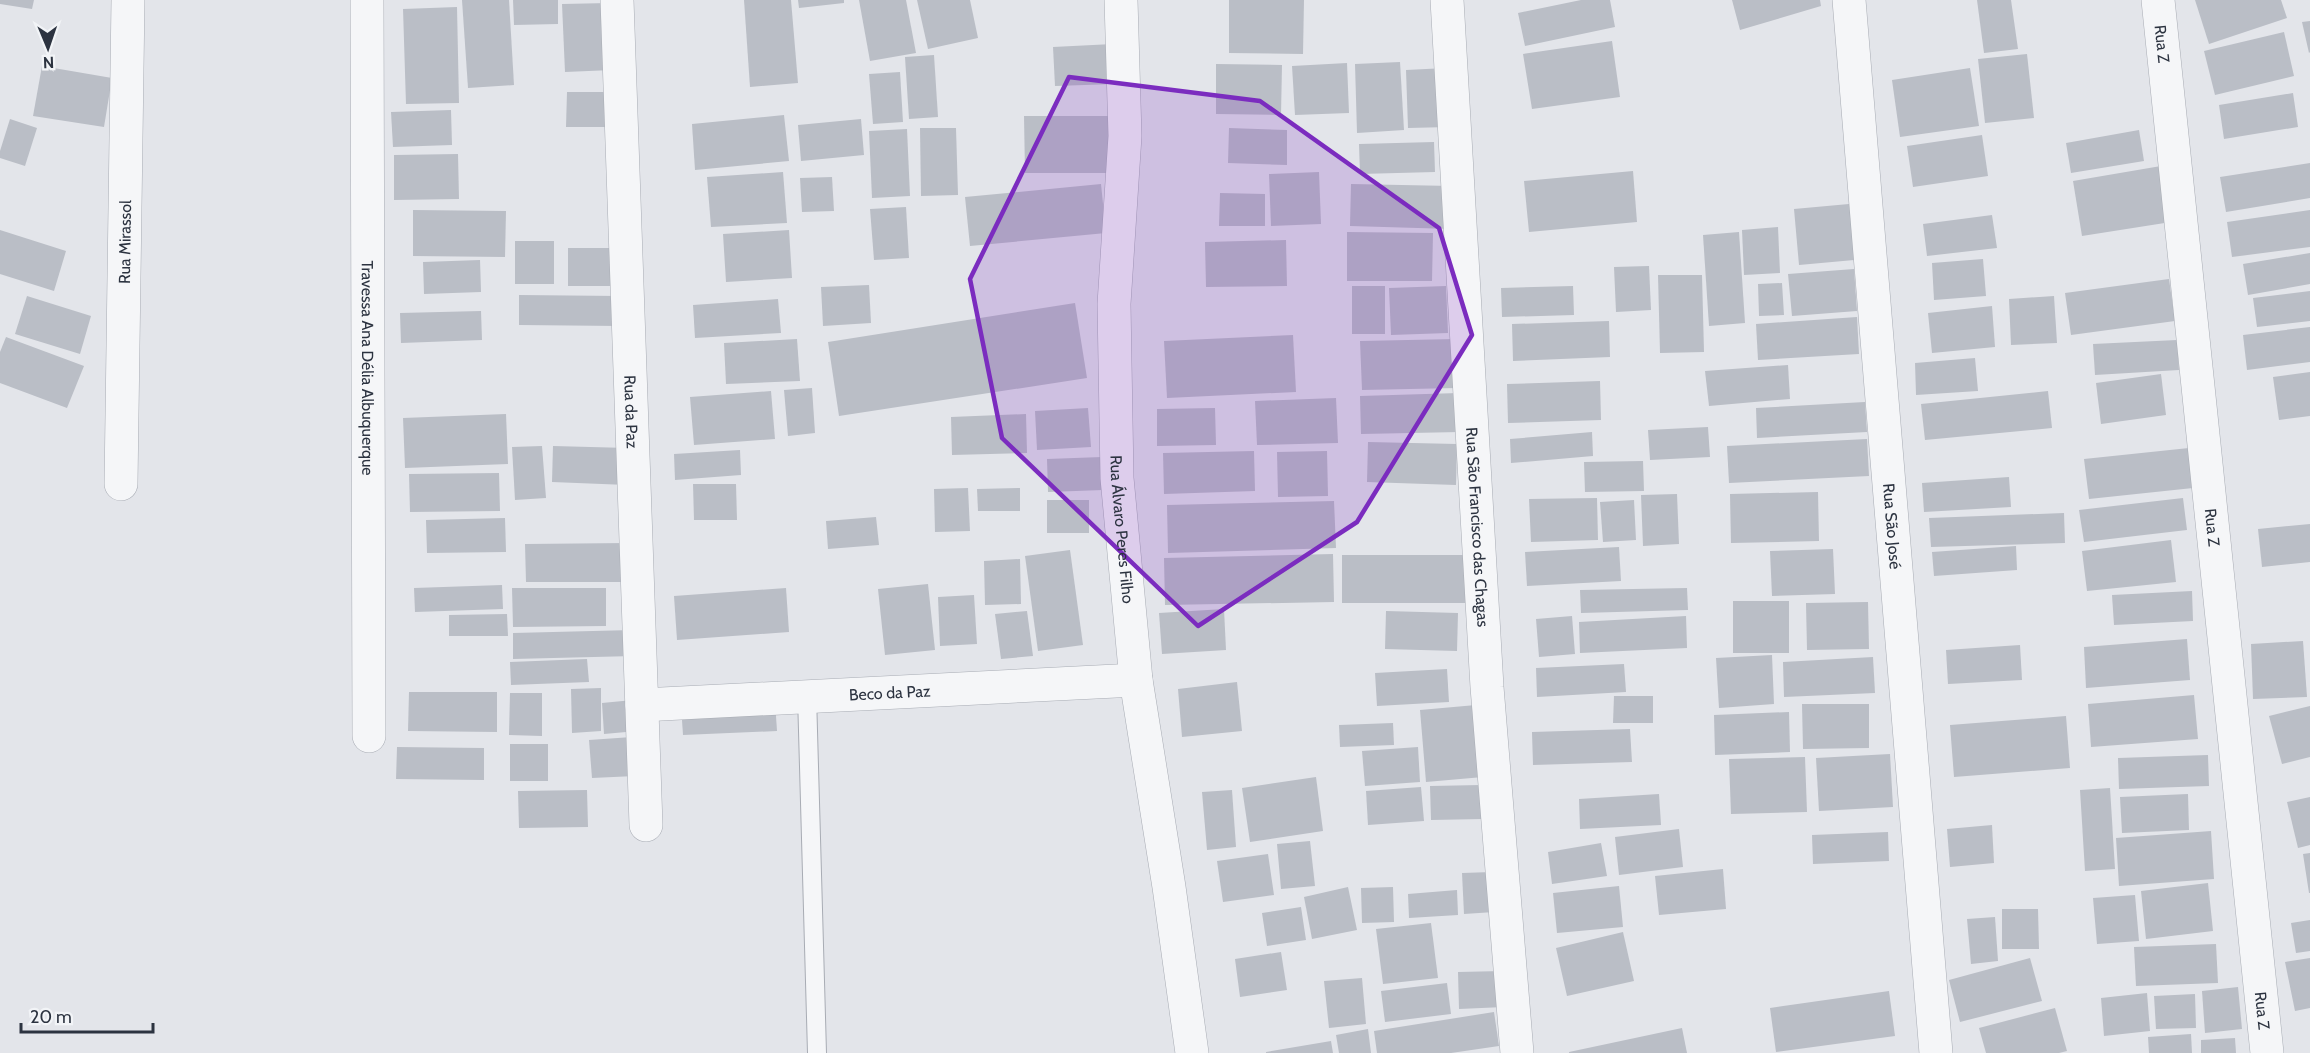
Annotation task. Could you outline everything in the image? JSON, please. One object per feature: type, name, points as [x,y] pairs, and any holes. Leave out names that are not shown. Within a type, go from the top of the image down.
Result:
[{"type":"street","name":"Rua Mirassol","points":[[122,484],[128,0]]},
{"type":"street","name":"Travessa Ana Délia Albuquerque","points":[[367,0],[369,736]]},
{"type":"street","name":"Rua da Paz","points":[[617,0],[646,825]]},
{"type":"street","name":"Rua Álvaro Peres Filho","points":[[1121,0],[1125,136],[1114,304],[1117,478],[1136,680],[1169,887],[1192,1053]]},
{"type":"street","name":"Rua São Francisco das Chagas","points":[[1447,0],[1487,687],[1517,1053]]},
{"type":"street","name":"Rua São José","points":[[1849,0],[1936,1053]]},
{"type":"street","name":"Rua Z","points":[[2158,0],[2267,1053]]},
{"type":"street","name":"Beco da Paz","points":[[642,705],[1136,680]]},
{"type":"lane","points":[[807,695],[817,1053]]},
{"type":"highlighted area","points":[[1069,77],[1260,101],[1439,228],[1472,335],[1357,522],[1198,626],[1002,438],[970,279]]},
{"type":"building","points":[[0,0],[34,0],[32,9],[0,4]]},
{"type":"building","points":[[462,0],[509,0],[514,85],[468,88]]},
{"type":"building","points":[[513,0],[558,0],[558,24],[514,25]]},
{"type":"building","points":[[744,0],[791,0],[798,83],[750,87]]},
{"type":"building","points":[[798,0],[844,0],[844,3],[799,8]]},
{"type":"building","points":[[859,0],[906,0],[916,53],[870,61]]},
{"type":"building","points":[[917,0],[970,0],[978,38],[928,49]]},
{"type":"building","points":[[1229,0],[1304,0],[1303,54],[1229,53]]},
{"type":"building","points":[[1581,0],[1610,0],[1615,27],[1525,46],[1518,13]]},
{"type":"building","points":[[1732,0],[1820,0],[1821,6],[1740,30]]},
{"type":"building","points":[[1977,0],[2011,0],[2018,49],[1984,53]]},
{"type":"building","points":[[2195,0],[2281,0],[2287,18],[2209,44]]},
{"type":"building","points":[[609,3],[612,70],[565,72],[562,4]]},
{"type":"building","points":[[457,7],[459,103],[406,104],[403,9]]},
{"type":"building","points":[[2310,21],[2310,52],[2309,53],[2302,22]]},
{"type":"building","points":[[2284,32],[2294,76],[2215,95],[2204,51]]},
{"type":"building","points":[[1612,41],[1620,97],[1532,109],[1523,54]]},
{"type":"building","points":[[1113,44],[1115,84],[1055,86],[1053,47]]},
{"type":"building","points":[[2027,54],[2034,118],[1985,123],[1978,59]]},
{"type":"building","points":[[934,55],[938,117],[909,119],[905,57]]},
{"type":"building","points":[[1400,62],[1404,130],[1357,133],[1355,64]]},
{"type":"building","points":[[1347,63],[1349,113],[1295,115],[1292,66]]},
{"type":"building","points":[[1216,64],[1282,65],[1281,115],[1216,114]]},
{"type":"building","points":[[42,66],[112,78],[104,127],[33,116]]},
{"type":"building","points":[[1446,68],[1449,127],[1408,128],[1406,70]]},
{"type":"building","points":[[1970,68],[1979,126],[1900,137],[1892,80]]},
{"type":"building","points":[[900,72],[903,122],[873,124],[869,74]]},
{"type":"building","points":[[567,92],[613,92],[613,127],[566,127]]},
{"type":"building","points":[[2293,93],[2298,127],[2224,139],[2219,105]]},
{"type":"building","points":[[451,110],[452,145],[393,147],[391,112]]},
{"type":"building","points":[[784,115],[789,161],[695,170],[692,124]]},
{"type":"building","points":[[1024,116],[1114,116],[1113,173],[1025,173]]},
{"type":"building","points":[[10,119],[37,128],[25,166],[0,158]]},
{"type":"building","points":[[861,119],[864,155],[801,161],[798,125]]},
{"type":"building","points":[[920,128],[956,128],[958,195],[921,196]]},
{"type":"building","points":[[1229,128],[1287,130],[1287,165],[1228,163]]},
{"type":"building","points":[[907,129],[910,196],[872,198],[869,131]]},
{"type":"building","points":[[2139,130],[2144,161],[2071,173],[2066,143]]},
{"type":"building","points":[[1982,135],[1988,176],[1913,187],[1907,146]]},
{"type":"building","points":[[1434,142],[1435,172],[1360,174],[1359,144]]},
{"type":"building","points":[[458,154],[459,199],[394,200],[394,155]]},
{"type":"building","points":[[2310,163],[2310,198],[2226,212],[2220,177]]},
{"type":"building","points":[[2161,166],[2171,222],[2082,236],[2073,181]]},
{"type":"building","points":[[1633,171],[1637,222],[1529,232],[1524,181]]},
{"type":"building","points":[[783,172],[787,223],[711,227],[707,177]]},
{"type":"building","points":[[1319,172],[1321,224],[1271,226],[1269,174]]},
{"type":"building","points":[[832,177],[834,211],[802,212],[800,178]]},
{"type":"building","points":[[1101,184],[1106,233],[970,246],[965,197]]},
{"type":"building","points":[[1351,184],[1452,186],[1452,229],[1350,226]]},
{"type":"building","points":[[1220,193],[1265,194],[1265,226],[1219,226]]},
{"type":"building","points":[[1860,203],[1865,259],[1799,265],[1794,209]]},
{"type":"building","points":[[906,207],[909,258],[874,260],[870,209]]},
{"type":"building","points":[[413,210],[506,211],[505,257],[413,256]]},
{"type":"building","points":[[2310,210],[2310,247],[2232,257],[2227,222]]},
{"type":"building","points":[[1992,215],[1997,248],[1927,256],[1923,224]]},
{"type":"building","points":[[1778,227],[1780,273],[1744,275],[1742,230]]},
{"type":"building","points":[[0,230],[66,251],[54,291],[0,274]]},
{"type":"building","points":[[789,230],[792,278],[726,282],[723,234]]},
{"type":"building","points":[[1347,232],[1433,233],[1432,281],[1347,281]]},
{"type":"building","points":[[1739,232],[1745,323],[1709,326],[1703,235]]},
{"type":"building","points":[[1286,240],[1287,286],[1206,287],[1205,242]]},
{"type":"building","points":[[515,241],[554,241],[554,284],[515,284]]},
{"type":"building","points":[[568,248],[622,248],[621,286],[568,286]]},
{"type":"building","points":[[2310,253],[2310,284],[2248,295],[2243,264]]},
{"type":"building","points":[[1983,259],[1986,296],[1934,300],[1932,263]]},
{"type":"building","points":[[480,260],[481,292],[424,294],[423,262]]},
{"type":"building","points":[[1649,266],[1651,310],[1616,312],[1614,267]]},
{"type":"building","points":[[1854,269],[1857,311],[1792,316],[1788,274]]},
{"type":"building","points":[[1658,275],[1702,275],[1704,352],[1660,353]]},
{"type":"building","points":[[2169,279],[2175,321],[2071,335],[2065,293]]},
{"type":"building","points":[[1782,283],[1784,315],[1759,316],[1758,284]]},
{"type":"building","points":[[869,285],[871,323],[823,326],[821,287]]},
{"type":"building","points":[[1352,286],[1385,286],[1385,334],[1352,334]]},
{"type":"building","points":[[1446,286],[1448,333],[1391,335],[1389,288]]},
{"type":"building","points":[[1573,286],[1574,315],[1502,317],[1501,288]]},
{"type":"building","points":[[2310,291],[2310,321],[2257,327],[2253,298]]},
{"type":"building","points":[[519,295],[619,296],[620,326],[519,325]]},
{"type":"building","points":[[27,296],[91,316],[80,354],[15,334]]},
{"type":"building","points":[[2054,296],[2057,343],[2011,345],[2009,299]]},
{"type":"building","points":[[778,299],[781,333],[695,338],[693,305]]},
{"type":"building","points":[[1075,303],[1087,378],[839,416],[828,342]]},
{"type":"building","points":[[1992,306],[1995,347],[1932,353],[1928,313]]},
{"type":"building","points":[[481,311],[482,340],[401,343],[400,313]]},
{"type":"building","points":[[1857,317],[1859,354],[1758,360],[1756,324]]},
{"type":"building","points":[[1609,321],[1610,357],[1513,361],[1512,324]]},
{"type":"building","points":[[2310,327],[2310,362],[2247,370],[2243,335]]},
{"type":"building","points":[[1293,335],[1296,392],[1167,398],[1164,341]]},
{"type":"building","points":[[6,337],[84,366],[67,408],[0,383],[0,352]]},
{"type":"building","points":[[797,339],[800,381],[726,384],[724,343]]},
{"type":"building","points":[[1456,339],[1457,388],[1362,390],[1360,341]]},
{"type":"building","points":[[2177,340],[2179,370],[2095,375],[2093,344]]},
{"type":"building","points":[[1975,358],[1978,391],[1916,395],[1915,363]]},
{"type":"building","points":[[1788,365],[1790,399],[1709,406],[1705,371]]},
{"type":"building","points":[[2310,372],[2310,416],[2279,420],[2273,377]]},
{"type":"building","points":[[2161,374],[2166,415],[2101,424],[2096,383]]},
{"type":"building","points":[[1600,381],[1601,420],[1508,423],[1507,384]]},
{"type":"building","points":[[812,388],[815,433],[788,436],[784,390]]},
{"type":"building","points":[[771,391],[775,439],[694,445],[690,397]]},
{"type":"building","points":[[2048,391],[2052,428],[1925,440],[1921,404]]},
{"type":"building","points":[[1459,393],[1460,432],[1361,434],[1360,396]]},
{"type":"building","points":[[1336,398],[1338,443],[1257,445],[1255,401]]},
{"type":"building","points":[[1865,402],[1867,432],[1757,438],[1756,408]]},
{"type":"building","points":[[1088,408],[1091,447],[1037,450],[1035,411]]},
{"type":"building","points":[[1215,408],[1216,445],[1157,446],[1157,409]]},
{"type":"building","points":[[506,414],[508,464],[405,468],[403,418]]},
{"type":"building","points":[[1026,414],[1027,453],[952,455],[951,417]]},
{"type":"building","points":[[1708,427],[1710,457],[1650,460],[1648,430]]},
{"type":"building","points":[[1592,432],[1593,456],[1511,463],[1510,439]]},
{"type":"building","points":[[1867,439],[1869,476],[1729,483],[1727,446]]},
{"type":"building","points":[[1368,442],[1457,444],[1456,485],[1367,482]]},
{"type":"building","points":[[542,446],[546,498],[515,500],[512,447]]},
{"type":"building","points":[[553,446],[628,448],[627,485],[552,482]]},
{"type":"building","points":[[2189,448],[2193,488],[2089,499],[2084,459]]},
{"type":"building","points":[[740,450],[741,475],[675,480],[674,454]]},
{"type":"building","points":[[1254,451],[1255,491],[1164,494],[1163,453]]},
{"type":"building","points":[[1327,451],[1328,496],[1278,497],[1277,452]]},
{"type":"building","points":[[1102,457],[1103,490],[1048,492],[1047,459]]},
{"type":"building","points":[[1643,461],[1644,491],[1585,492],[1584,462]]},
{"type":"building","points":[[499,473],[500,511],[410,512],[409,474]]},
{"type":"building","points":[[2009,477],[2011,507],[1924,512],[1922,483]]},
{"type":"building","points":[[693,484],[736,484],[737,520],[694,520]]},
{"type":"building","points":[[968,488],[970,531],[935,532],[934,489]]},
{"type":"building","points":[[1020,488],[1020,511],[978,511],[977,489]]},
{"type":"building","points":[[1818,492],[1819,541],[1731,543],[1730,494]]},
{"type":"building","points":[[1677,494],[1679,544],[1643,546],[1641,495]]},
{"type":"building","points":[[1597,498],[1598,540],[1531,542],[1529,499]]},
{"type":"building","points":[[2183,498],[2187,530],[2084,542],[2079,510]]},
{"type":"building","points":[[1047,500],[1089,500],[1089,533],[1047,533]]},
{"type":"building","points":[[1634,500],[1636,540],[1603,542],[1600,502]]},
{"type":"building","points":[[1334,501],[1336,548],[1168,553],[1167,505]]},
{"type":"building","points":[[2064,513],[2065,543],[1931,547],[1929,518]]},
{"type":"building","points":[[876,517],[879,545],[828,549],[826,521]]},
{"type":"building","points":[[505,518],[506,552],[427,553],[426,520]]},
{"type":"building","points":[[2310,524],[2310,562],[2262,567],[2258,529]]},
{"type":"building","points":[[2171,540],[2176,582],[2087,591],[2082,551]]},
{"type":"building","points":[[628,543],[628,582],[526,582],[525,544]]},
{"type":"building","points":[[2016,546],[2017,570],[1934,576],[1932,552]]},
{"type":"building","points":[[1619,547],[1621,581],[1527,586],[1525,552]]},
{"type":"building","points":[[1833,549],[1835,594],[1772,596],[1770,551]]},
{"type":"building","points":[[1070,550],[1083,645],[1038,651],[1025,556]]},
{"type":"building","points":[[1333,554],[1334,602],[1165,605],[1164,558]]},
{"type":"building","points":[[1342,555],[1470,555],[1471,603],[1342,603]]},
{"type":"building","points":[[1020,559],[1021,604],[985,605],[984,561]]},
{"type":"building","points":[[928,584],[935,650],[885,655],[878,589]]},
{"type":"building","points":[[502,585],[503,609],[415,612],[414,588]]},
{"type":"building","points":[[512,588],[606,588],[606,626],[513,627]]},
{"type":"building","points":[[786,588],[789,632],[677,640],[674,596]]},
{"type":"building","points":[[1687,588],[1688,610],[1581,613],[1580,590]]},
{"type":"building","points":[[2192,591],[2193,621],[2114,625],[2112,595]]},
{"type":"building","points":[[974,595],[977,644],[940,646],[938,597]]},
{"type":"building","points":[[1733,601],[1789,601],[1789,653],[1733,653]]},
{"type":"building","points":[[1868,602],[1869,649],[1807,650],[1806,603]]},
{"type":"building","points":[[1224,609],[1226,650],[1162,654],[1159,613]]},
{"type":"building","points":[[1027,611],[1033,656],[1001,659],[995,614]]},
{"type":"building","points":[[1386,611],[1458,613],[1457,651],[1385,649]]},
{"type":"building","points":[[507,614],[508,636],[449,636],[449,615]]},
{"type":"building","points":[[1572,616],[1575,654],[1539,657],[1536,619]]},
{"type":"building","points":[[1686,616],[1687,648],[1580,653],[1579,622]]},
{"type":"building","points":[[633,630],[634,656],[513,659],[513,633]]},
{"type":"building","points":[[2187,639],[2190,680],[2086,688],[2084,647]]},
{"type":"building","points":[[2303,641],[2307,697],[2253,699],[2251,644]]},
{"type":"building","points":[[2020,645],[2022,680],[1948,684],[1946,650]]},
{"type":"building","points":[[1772,655],[1774,704],[1719,708],[1716,658]]},
{"type":"building","points":[[1873,657],[1875,693],[1784,697],[1783,662]]},
{"type":"building","points":[[587,659],[589,682],[511,685],[510,662]]},
{"type":"building","points":[[1624,664],[1626,692],[1537,697],[1536,668]]},
{"type":"building","points":[[1447,669],[1449,702],[1377,706],[1375,673]]},
{"type":"building","points":[[1237,682],[1242,731],[1182,737],[1178,689]]},
{"type":"building","points":[[601,688],[601,731],[572,733],[571,689]]},
{"type":"building","points":[[409,692],[497,692],[497,732],[408,731]]},
{"type":"building","points":[[510,693],[542,693],[542,736],[509,735]]},
{"type":"building","points":[[2194,695],[2198,739],[2091,747],[2088,704]]},
{"type":"building","points":[[1614,696],[1653,696],[1653,723],[1613,723]]},
{"type":"building","points":[[633,700],[637,731],[604,734],[602,703]]},
{"type":"building","points":[[775,701],[777,731],[683,735],[681,705]]},
{"type":"building","points":[[1802,704],[1869,704],[1869,748],[1803,749]]},
{"type":"building","points":[[1476,705],[1483,777],[1426,782],[1420,710]]},
{"type":"building","points":[[2310,706],[2310,757],[2282,764],[2269,716]]},
{"type":"building","points":[[1789,712],[1790,752],[1715,755],[1714,715]]},
{"type":"building","points":[[2066,716],[2070,768],[1954,777],[1950,725]]},
{"type":"building","points":[[1393,723],[1394,745],[1340,747],[1339,725]]},
{"type":"building","points":[[1630,729],[1632,762],[1533,765],[1532,732]]},
{"type":"building","points":[[632,737],[635,776],[592,778],[589,740]]},
{"type":"building","points":[[510,744],[548,744],[548,781],[510,781]]},
{"type":"building","points":[[397,747],[484,748],[484,780],[396,779]]},
{"type":"building","points":[[1418,747],[1420,782],[1365,786],[1362,751]]},
{"type":"building","points":[[1890,754],[1893,807],[1819,811],[1816,758]]},
{"type":"building","points":[[2208,755],[2209,786],[2119,789],[2118,758]]},
{"type":"building","points":[[1805,757],[1807,812],[1731,814],[1729,759]]},
{"type":"building","points":[[1316,777],[1323,831],[1250,842],[1242,788]]},
{"type":"building","points":[[1481,785],[1483,819],[1431,820],[1430,786]]},
{"type":"building","points":[[1421,787],[1424,821],[1368,825],[1366,791]]},
{"type":"building","points":[[2110,788],[2115,869],[2085,871],[2080,790]]},
{"type":"building","points":[[587,790],[588,827],[519,828],[518,791]]},
{"type":"building","points":[[1232,790],[1236,847],[1207,850],[1202,792]]},
{"type":"building","points":[[1659,794],[1661,825],[1580,829],[1579,799]]},
{"type":"building","points":[[2188,794],[2189,830],[2122,833],[2120,797]]},
{"type":"building","points":[[2310,797],[2310,845],[2298,848],[2287,802]]},
{"type":"building","points":[[1992,825],[1994,863],[1950,867],[1947,829]]},
{"type":"building","points":[[1679,829],[1683,867],[1619,875],[1615,837]]},
{"type":"building","points":[[2211,831],[2214,879],[2119,886],[2116,838]]},
{"type":"building","points":[[1888,832],[1889,861],[1813,864],[1812,835]]},
{"type":"building","points":[[1310,841],[1315,886],[1281,889],[1277,844]]},
{"type":"building","points":[[1601,843],[1607,876],[1552,884],[1548,852]]},
{"type":"building","points":[[2310,853],[2310,893],[2309,893],[2303,854]]},
{"type":"building","points":[[1268,854],[1274,895],[1223,902],[1217,861]]},
{"type":"building","points":[[1723,869],[1726,909],[1659,915],[1655,876]]},
{"type":"building","points":[[1492,872],[1494,912],[1464,914],[1462,873]]},
{"type":"building","points":[[2208,883],[2213,931],[2146,939],[2141,891]]},
{"type":"building","points":[[1619,886],[1623,927],[1557,933],[1553,893]]},
{"type":"building","points":[[1348,887],[1357,930],[1312,939],[1304,897]]},
{"type":"building","points":[[1393,887],[1394,922],[1362,923],[1361,888]]},
{"type":"building","points":[[1457,890],[1458,915],[1409,918],[1408,894]]},
{"type":"building","points":[[2135,895],[2139,941],[2097,944],[2093,898]]},
{"type":"building","points":[[1301,907],[1306,940],[1267,946],[1262,913]]},
{"type":"building","points":[[2002,909],[2038,909],[2039,949],[2002,949]]},
{"type":"building","points":[[1995,917],[1998,961],[1971,964],[1967,919]]},
{"type":"building","points":[[2310,920],[2310,951],[2296,953],[2291,923]]},
{"type":"building","points":[[1431,923],[1438,978],[1383,984],[1376,929]]},
{"type":"building","points":[[1623,932],[1634,981],[1567,996],[1556,948]]},
{"type":"building","points":[[2216,944],[2218,983],[2136,986],[2134,947]]},
{"type":"building","points":[[1281,952],[1287,990],[1240,997],[1235,959]]},
{"type":"building","points":[[2030,958],[2042,1001],[1960,1022],[1949,980]]},
{"type":"building","points":[[2310,958],[2310,1008],[2295,1011],[2285,962]]},
{"type":"building","points":[[1503,971],[1504,1007],[1459,1009],[1458,972]]},
{"type":"building","points":[[1362,978],[1366,1024],[1329,1028],[1324,981]]},
{"type":"building","points":[[1447,983],[1451,1014],[1385,1022],[1381,991]]},
{"type":"building","points":[[2238,987],[2242,1029],[2205,1033],[2202,991]]},
{"type":"building","points":[[1889,991],[1895,1036],[1776,1052],[1770,1008]]},
{"type":"building","points":[[2147,993],[2150,1031],[2104,1036],[2101,998]]},
{"type":"building","points":[[2195,994],[2196,1028],[2156,1029],[2154,996]]},
{"type":"building","points":[[2055,1008],[2067,1051],[2059,1053],[1986,1053],[1979,1028]]},
{"type":"building","points":[[1494,1012],[1499,1046],[1451,1053],[1377,1053],[1374,1031]]},
{"type":"building","points":[[1682,1028],[1687,1053],[1569,1053],[1569,1052]]},
{"type":"building","points":[[1368,1029],[1371,1053],[1339,1053],[1336,1035]]},
{"type":"building","points":[[2191,1034],[2192,1053],[2149,1053],[2148,1037]]},
{"type":"building","points":[[2235,1038],[2236,1053],[2201,1053],[2201,1040]]},
{"type":"building","points":[[1331,1041],[1333,1053],[1266,1053],[1266,1052]]}]
